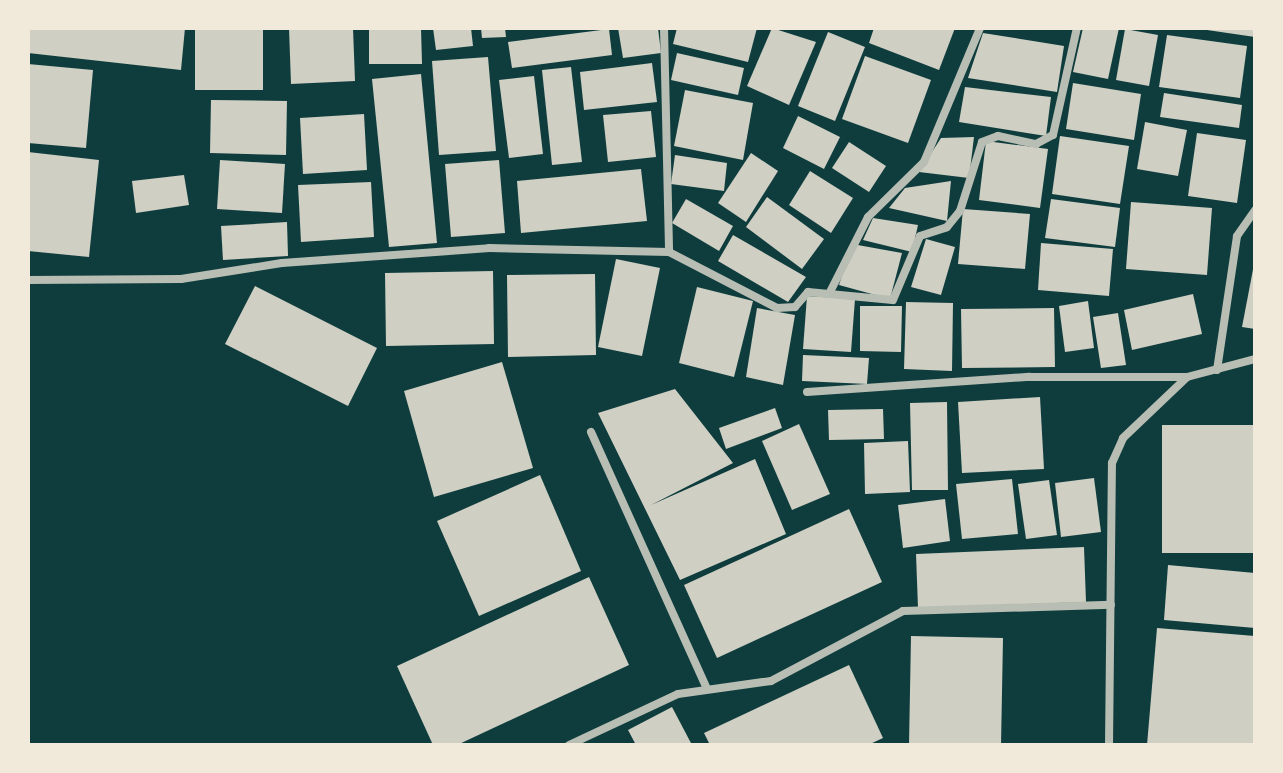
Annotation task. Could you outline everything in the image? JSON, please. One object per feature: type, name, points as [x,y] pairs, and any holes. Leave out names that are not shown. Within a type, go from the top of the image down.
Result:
[{"type":"street","points":[[664,28],[669,252]]},
{"type":"street","points":[[830,292],[868,217],[924,162],[980,28]]},
{"type":"street","points":[[28,280],[181,279],[282,263],[489,248],[669,252],[777,308],[795,307],[808,292],[830,292],[883,302],[899,297],[920,236],[947,227],[960,211],[982,142],[1048,140],[1077,28]]},
{"type":"street","points":[[1217,370],[1237,236],[1255,210]]},
{"type":"street","points":[[807,392],[1029,377],[1187,377],[1255,359]]},
{"type":"street","points":[[1109,745],[1112,463],[1123,438],[1187,377]]},
{"type":"street","points":[[591,432],[706,687]]},
{"type":"street","points":[[569,745],[706,687],[771,681],[903,611],[1111,605]]},
{"type":"building","points":[[28,28],[185,28],[181,70],[28,53]]},
{"type":"building","points":[[195,28],[263,28],[263,90],[195,90]]},
{"type":"building","points":[[289,28],[353,28],[355,81],[291,84]]},
{"type":"building","points":[[369,28],[421,28],[422,64],[369,64]]},
{"type":"building","points":[[433,28],[471,28],[473,46],[436,50]]},
{"type":"building","points":[[481,28],[505,28],[506,37],[482,38]]},
{"type":"building","points":[[618,28],[658,28],[661,53],[623,58]]},
{"type":"building","points":[[677,28],[757,28],[748,62],[673,44]]},
{"type":"building","points":[[772,28],[816,42],[789,105],[747,86]]},
{"type":"building","points":[[874,28],[955,28],[939,70],[869,43]]},
{"type":"building","points":[[1083,28],[1119,28],[1108,79],[1073,72]]},
{"type":"building","points":[[1255,28],[1255,37],[1207,30]]},
{"type":"building","points":[[609,29],[612,55],[512,68],[508,42]]},
{"type":"building","points":[[1125,29],[1158,35],[1149,86],[1116,80]]},
{"type":"building","points":[[828,32],[865,47],[835,121],[798,106]]},
{"type":"building","points":[[983,33],[1064,46],[1057,92],[968,78]]},
{"type":"building","points":[[1167,35],[1247,46],[1240,98],[1159,87]]},
{"type":"building","points":[[677,53],[744,68],[738,95],[671,80]]},
{"type":"building","points":[[865,56],[931,80],[908,143],[842,119]]},
{"type":"building","points":[[488,57],[496,151],[439,155],[432,61]]},
{"type":"building","points":[[652,63],[657,102],[584,110],[580,72]]},
{"type":"building","points":[[28,64],[93,70],[86,148],[28,143]]},
{"type":"building","points":[[571,67],[582,162],[552,165],[542,70]]},
{"type":"building","points":[[421,74],[437,243],[389,247],[372,79]]},
{"type":"building","points":[[534,76],[543,154],[509,158],[499,80]]},
{"type":"building","points":[[1073,83],[1141,94],[1134,140],[1066,129]]},
{"type":"building","points":[[965,87],[1051,97],[1046,136],[959,122]]},
{"type":"building","points":[[685,90],[753,103],[743,160],[674,146]]},
{"type":"building","points":[[1164,93],[1242,105],[1239,128],[1160,117]]},
{"type":"building","points":[[211,100],[287,101],[286,155],[210,153]]},
{"type":"building","points":[[651,111],[656,157],[608,162],[603,115]]},
{"type":"building","points":[[364,114],[367,170],[303,174],[300,118]]},
{"type":"building","points":[[798,116],[840,137],[824,169],[783,148]]},
{"type":"building","points":[[1145,122],[1187,130],[1178,176],[1137,169]]},
{"type":"building","points":[[1197,133],[1246,140],[1237,203],[1188,196]]},
{"type":"building","points":[[1060,136],[1129,146],[1120,204],[1052,194]]},
{"type":"building","points":[[974,137],[969,178],[919,172],[941,138]]},
{"type":"building","points":[[986,141],[1048,149],[1040,208],[979,200]]},
{"type":"building","points":[[849,142],[886,166],[869,192],[832,168]]},
{"type":"building","points":[[28,152],[99,160],[89,257],[28,251]]},
{"type":"building","points":[[751,153],[778,171],[746,222],[718,203]]},
{"type":"building","points":[[675,155],[727,163],[724,191],[671,184]]},
{"type":"building","points":[[220,160],[285,164],[282,213],[217,209]]},
{"type":"building","points":[[499,160],[505,233],[451,237],[445,164]]},
{"type":"building","points":[[641,169],[647,221],[521,233],[517,181]]},
{"type":"building","points":[[810,171],[853,198],[831,233],[789,205]]},
{"type":"building","points":[[184,175],[189,205],[136,213],[132,181]]},
{"type":"building","points":[[951,181],[947,221],[889,208],[905,188]]},
{"type":"building","points":[[371,182],[374,237],[301,242],[298,185]]},
{"type":"building","points":[[767,197],[824,239],[802,269],[746,227]]},
{"type":"building","points":[[686,199],[733,226],[719,251],[672,223]]},
{"type":"building","points":[[1051,199],[1120,208],[1115,247],[1045,238]]},
{"type":"building","points":[[1131,202],[1212,208],[1207,275],[1126,269]]},
{"type":"building","points":[[963,209],[1030,214],[1025,269],[958,264]]},
{"type":"building","points":[[873,218],[918,225],[912,252],[863,240]]},
{"type":"building","points":[[287,222],[288,256],[223,260],[221,226]]},
{"type":"building","points":[[733,235],[806,277],[788,302],[718,261]]},
{"type":"building","points":[[926,239],[955,247],[941,295],[911,287]]},
{"type":"building","points":[[1041,243],[1113,249],[1109,296],[1038,290]]},
{"type":"building","points":[[852,244],[902,253],[890,299],[839,285]]},
{"type":"building","points":[[616,259],[660,268],[642,356],[598,347]]},
{"type":"building","points":[[1255,259],[1255,329],[1242,327]]},
{"type":"building","points":[[493,271],[494,344],[386,346],[385,273]]},
{"type":"building","points":[[595,274],[596,355],[508,357],[507,275]]},
{"type":"building","points":[[255,286],[377,348],[348,406],[225,344]]},
{"type":"building","points":[[697,287],[753,301],[734,377],[679,363]]},
{"type":"building","points":[[1193,294],[1202,334],[1132,350],[1124,310]]},
{"type":"building","points":[[807,296],[855,299],[851,352],[803,349]]},
{"type":"building","points":[[1088,301],[1094,348],[1065,352],[1059,306]]},
{"type":"building","points":[[906,302],[953,303],[952,371],[904,369]]},
{"type":"building","points":[[860,306],[902,306],[901,352],[860,351]]},
{"type":"building","points":[[757,308],[795,315],[783,385],[746,377]]},
{"type":"building","points":[[1054,308],[1055,367],[962,368],[961,309]]},
{"type":"building","points":[[1118,313],[1126,365],[1101,368],[1093,317]]},
{"type":"building","points":[[803,355],[869,358],[867,384],[802,381]]},
{"type":"building","points":[[502,362],[533,468],[434,497],[404,391]]},
{"type":"building","points":[[675,389],[733,463],[651,505],[755,459],[786,534],[680,580],[598,413]]},
{"type":"building","points":[[1040,397],[1044,469],[962,473],[958,402]]},
{"type":"building","points":[[947,402],[948,490],[912,490],[910,403]]},
{"type":"building","points":[[775,408],[782,428],[726,449],[719,428]]},
{"type":"building","points":[[883,409],[884,439],[829,440],[828,410]]},
{"type":"building","points":[[799,424],[830,494],[792,510],[762,441]]},
{"type":"building","points":[[1162,425],[1255,425],[1255,553],[1162,553]]},
{"type":"building","points":[[908,441],[910,492],[865,494],[864,443]]},
{"type":"building","points":[[540,475],[581,571],[479,616],[437,521]]},
{"type":"building","points":[[1094,478],[1101,532],[1061,537],[1055,483]]},
{"type":"building","points":[[1012,479],[1018,534],[962,539],[956,484]]},
{"type":"building","points":[[1049,480],[1057,535],[1026,539],[1018,484]]},
{"type":"building","points":[[945,499],[950,541],[903,548],[898,505]]},
{"type":"building","points":[[849,509],[882,582],[717,658],[684,585]]},
{"type":"building","points":[[1084,547],[1086,602],[918,608],[916,554]]},
{"type":"building","points":[[1168,565],[1255,573],[1255,628],[1164,620]]},
{"type":"building","points":[[589,577],[629,665],[457,745],[433,745],[397,666]]},
{"type":"building","points":[[1157,628],[1255,636],[1255,745],[1147,745]]},
{"type":"building","points":[[911,636],[1003,638],[1001,745],[909,745]]},
{"type":"building","points":[[849,665],[883,738],[868,745],[710,745],[704,733]]},
{"type":"building","points":[[672,707],[692,745],[636,745],[628,730]]}]
